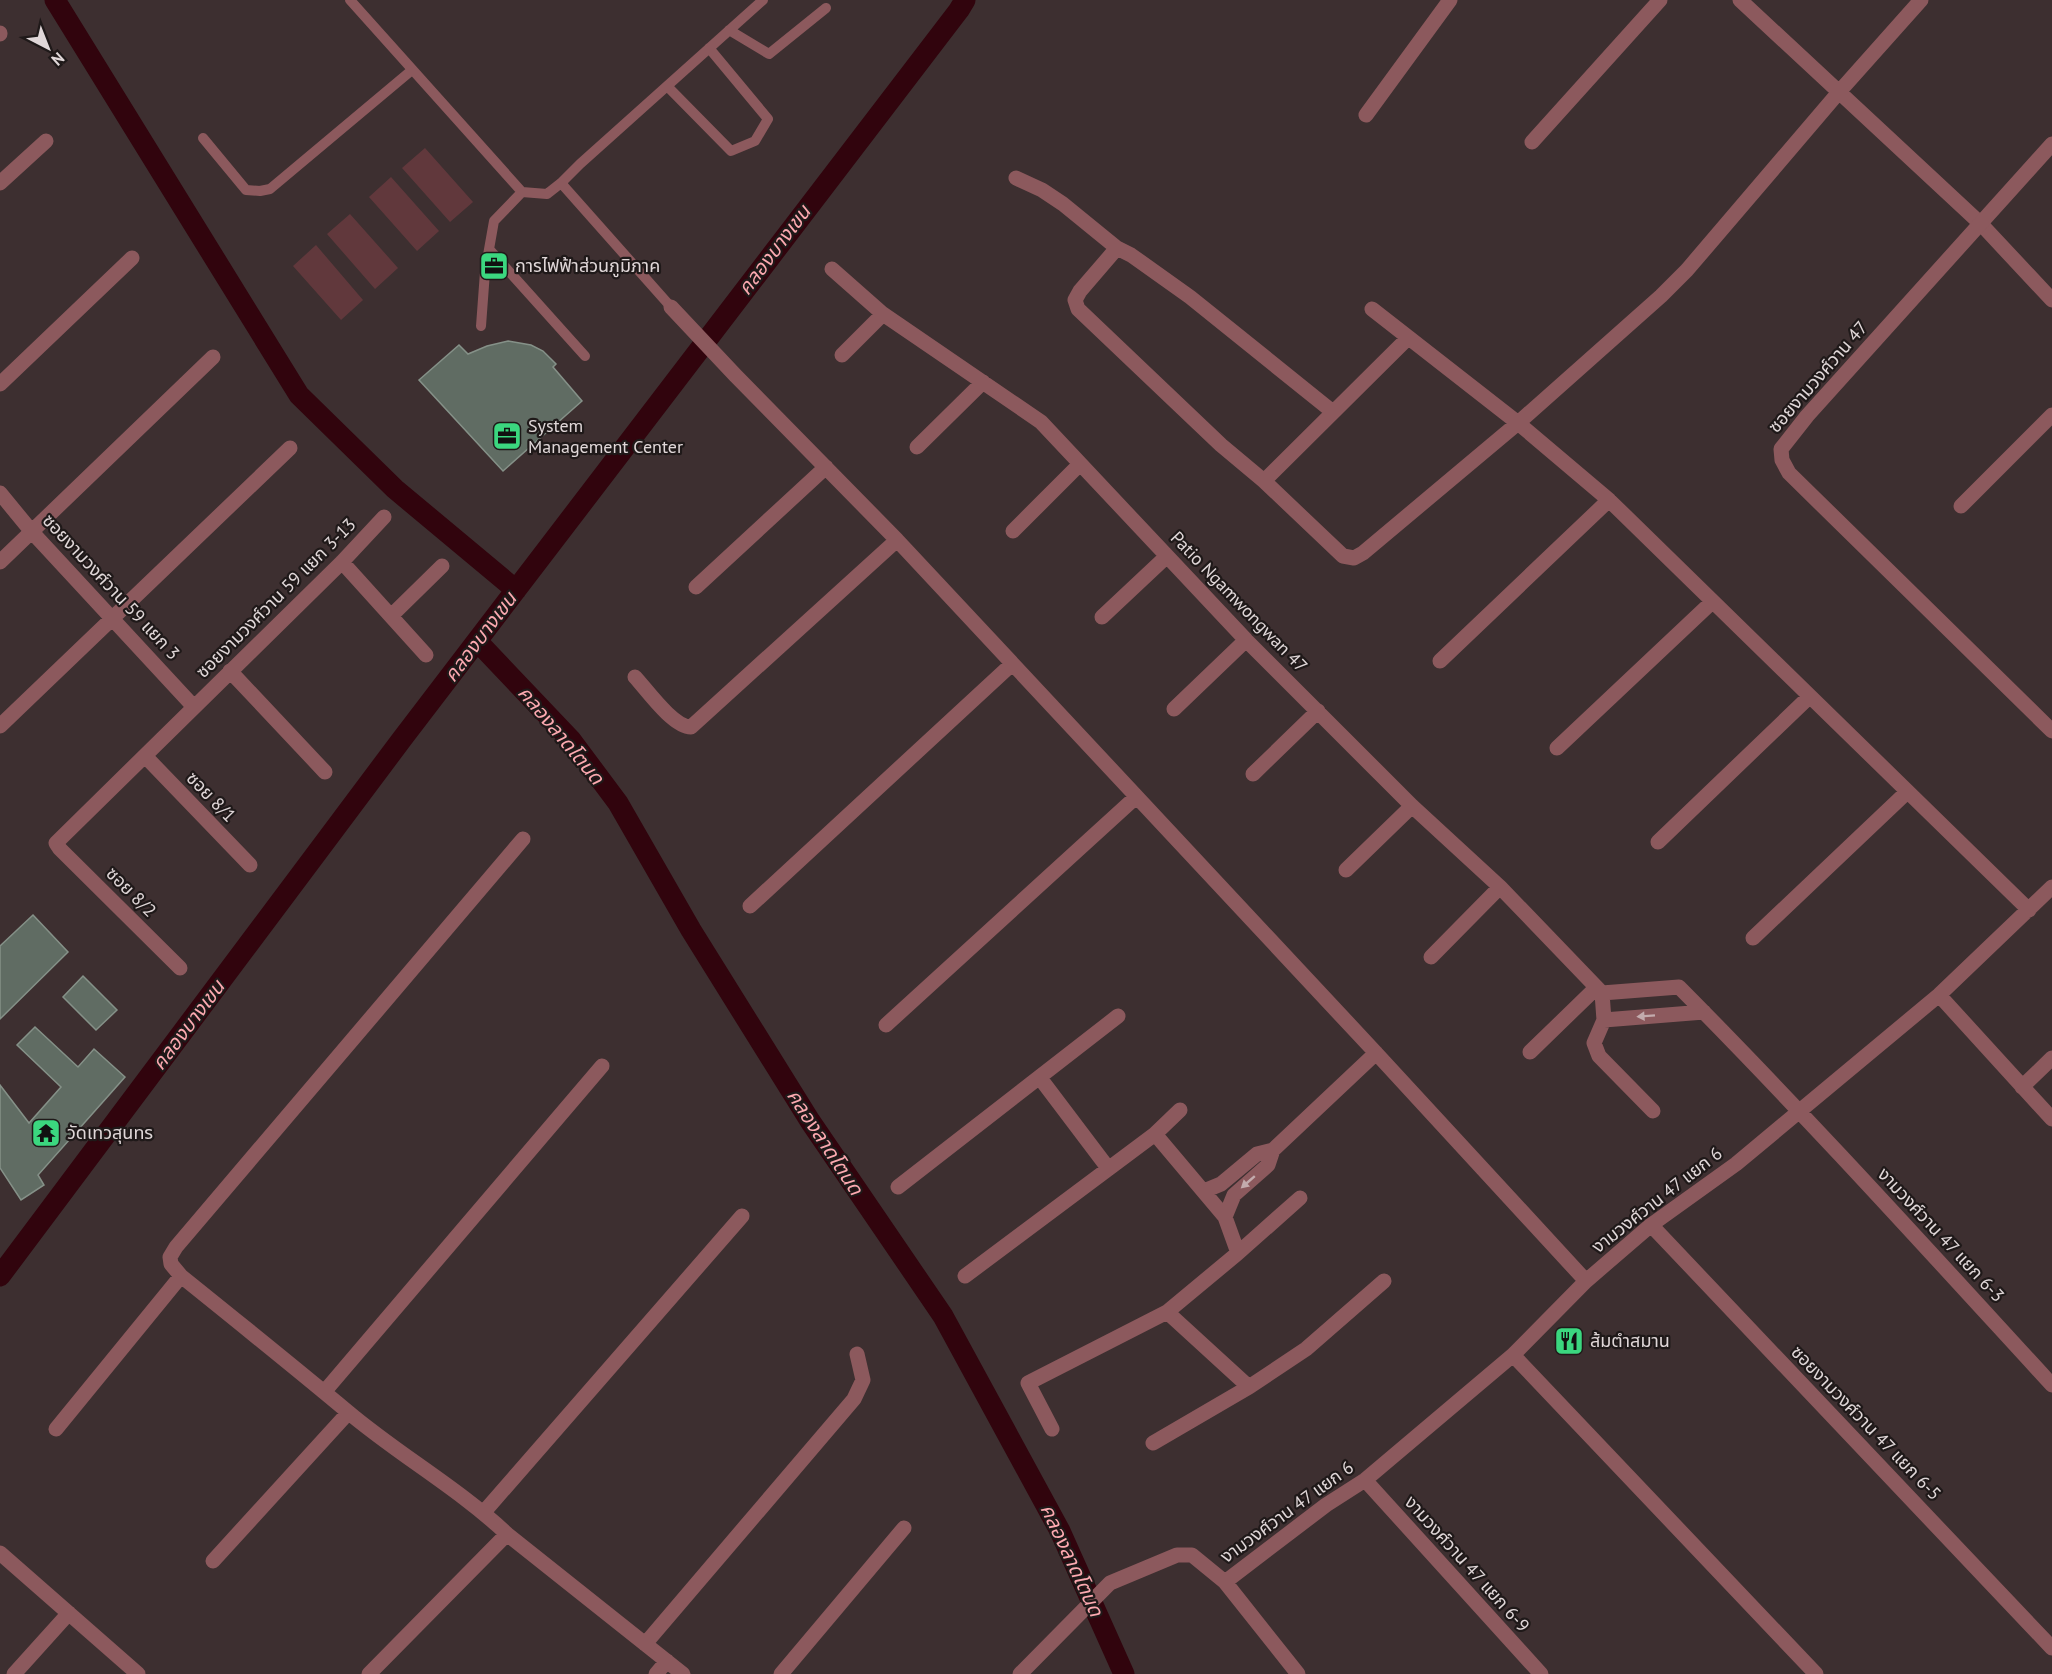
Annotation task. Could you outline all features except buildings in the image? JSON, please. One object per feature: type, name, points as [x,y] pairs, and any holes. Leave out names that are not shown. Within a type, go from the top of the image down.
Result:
[{"type":"street","points":[[1366,115],[1449,0]]},
{"type":"street","points":[[1532,142],[1660,0]]},
{"type":"street","points":[[1740,0],[1981,224],[2052,300]]},
{"type":"street","points":[[1118,248],[1080,291],[1075,300],[1078,309],[1221,445],[1264,481],[1343,556],[1354,558],[1363,553],[1518,423],[1687,270],[1921,0]]},
{"type":"street","points":[[0,183],[46,141]]},
{"type":"street","name":"ซอยงามวงศ์วาน 47","points":[[2052,144],[1807,416],[1781,449],[1782,460],[1789,473],[2052,731]]},
{"type":"street","points":[[1016,178],[1042,190],[1063,204],[1118,248],[1190,297],[1333,412]]},
{"type":"street","points":[[0,384],[132,258]]},
{"type":"street","name":"Patio Ngamwongwan 47","points":[[832,269],[883,314],[1041,422],[1246,640],[1412,806],[1500,887],[1599,990]]},
{"type":"street","points":[[671,307],[897,540],[1586,1281]]},
{"type":"street","points":[[1372,309],[1518,423],[1608,500],[2029,910]]},
{"type":"street","points":[[842,355],[883,314]]},
{"type":"street","points":[[1264,481],[1408,338]]},
{"type":"street","points":[[0,562],[213,357]]},
{"type":"street","points":[[917,447],[983,382]]},
{"type":"street","points":[[1961,506],[2052,415]]},
{"type":"street","points":[[0,726],[290,448]]},
{"type":"street","points":[[1013,531],[1080,464]]},
{"type":"street","points":[[696,587],[826,467]]},
{"type":"street","name":"ซอยงามวงศ์วาน 59 แยก 3","points":[[0,493],[32,532],[194,707]]},
{"type":"street","points":[[1440,661],[1608,500]]},
{"type":"street","name":"ซอยงามวงศ์วาน 59 แยก 3-13","points":[[57,843],[342,562],[384,517]]},
{"type":"street","points":[[635,677],[674,720],[684,727],[691,727],[897,540]]},
{"type":"street","points":[[1102,617],[1167,556]]},
{"type":"street","points":[[342,562],[426,655]]},
{"type":"street","points":[[391,616],[441,566]]},
{"type":"street","points":[[1557,748],[1712,602]]},
{"type":"street","points":[[1174,709],[1246,640]]},
{"type":"street","points":[[750,906],[1012,664]]},
{"type":"street","points":[[230,671],[325,772]]},
{"type":"street","points":[[1658,842],[1809,697]]},
{"type":"street","points":[[1253,774],[1318,711]]},
{"type":"street","name":"ซอย 8/1","points":[[145,756],[250,866]]},
{"type":"street","points":[[1754,938],[1906,792]]},
{"type":"street","points":[[886,1025],[1136,796]]},
{"type":"street","points":[[1346,870],[1412,806]]},
{"type":"street","points":[[522,839],[176,1247],[170,1257],[171,1264],[182,1276],[325,1391],[348,1413],[484,1512],[507,1534],[682,1674]]},
{"type":"street","name":"ซอย 8/2","points":[[57,843],[60,849],[180,968]]},
{"type":"street","points":[[1431,957],[1500,887]]},
{"type":"street","name":"งามวงศ์วาน 47 แยก 6","points":[[1225,1582],[1326,1505],[1365,1480],[1513,1355],[1586,1281],[1651,1225],[1736,1164],[1940,995],[2052,887]]},
{"type":"street","name":"งามวงศ์วาน 47 แยก 6-3","points":[[1599,990],[1679,987],[1800,1111],[2052,1384]]},
{"type":"street","points":[[1599,990],[1604,1020],[1594,1043],[1599,1056],[1653,1111]]},
{"type":"street","points":[[1530,1052],[1599,990]]},
{"type":"street","points":[[1940,995],[2052,1119]]},
{"type":"street","points":[[1604,1020],[1704,1012]]},
{"type":"street","points":[[898,1187],[1118,1016]]},
{"type":"street","points":[[1204,1191],[1221,1184],[1257,1154],[1273,1149],[1376,1053]]},
{"type":"street","points":[[2022,1087],[2052,1058]]},
{"type":"street","points":[[325,1391],[602,1066]]},
{"type":"street","points":[[1040,1078],[1108,1168]]},
{"type":"street","points":[[965,1276],[1155,1134],[1180,1110]]},
{"type":"street","points":[[1155,1134],[1225,1217],[1238,1253]]},
{"type":"street","points":[[1225,1217],[1234,1195],[1268,1165],[1273,1149]]},
{"type":"street","points":[[1052,1429],[1028,1383],[1167,1312],[1300,1198]]},
{"type":"street","points":[[484,1512],[742,1216]]},
{"type":"street","name":"ซอยงามวงศ์วาน 47 แยก 6-5","points":[[1651,1225],[2052,1648]]},
{"type":"street","points":[[56,1429],[182,1276]]},
{"type":"street","points":[[1153,1443],[1249,1387],[1306,1348],[1384,1281]]},
{"type":"street","points":[[1167,1312],[1249,1387]]},
{"type":"street","points":[[645,1644],[854,1399],[863,1380],[857,1354]]},
{"type":"street","points":[[1513,1355],[1816,1674]]},
{"type":"street","points":[[213,1561],[348,1413]]},
{"type":"street","name":"งามวงศ์วาน 47 แยก 6-9","points":[[1365,1480],[1541,1674]]},
{"type":"street","points":[[781,1674],[904,1528]]},
{"type":"street","points":[[369,1674],[507,1534]]},
{"type":"street","points":[[0,1553],[138,1674]]},
{"type":"street","points":[[1020,1674],[1110,1583],[1177,1555],[1192,1555],[1225,1582],[1298,1674]]},
{"type":"street","points":[[14,1674],[69,1613]]},
{"type":"street","points":[[656,1674],[667,1661]]},
{"type":"lane","points":[[350,0],[494,164],[522,192],[547,194],[763,0]]},
{"type":"lane","points":[[729,30],[768,54],[826,8]]},
{"type":"lane","points":[[667,86],[731,151],[755,141],[768,119],[709,48]]},
{"type":"lane","points":[[203,138],[246,190],[270,189],[412,70]]},
{"type":"lane","points":[[561,183],[671,307]]},
{"type":"lane","points":[[481,326],[485,272],[494,221],[522,192]]},
{"type":"lane","points":[[489,249],[585,356]]},
{"type":"shaded area","points":[[425,148],[473,202],[450,222],[402,168]]},
{"type":"shaded area","points":[[391,177],[439,231],[417,251],[369,197]]},
{"type":"shaded area","points":[[350,214],[398,268],[375,289],[327,234]]},
{"type":"shaded area","points":[[316,245],[363,300],[341,320],[293,266]]},
{"type":"waterway","points":[[55,0],[299,395],[395,489],[516,590]]},
{"type":"waterway","name":"คลองบางเขน","points":[[0,1276],[402,739],[965,0]]},
{"type":"waterway","name":"คลองลาดโตนด","points":[[477,641],[571,740],[618,803],[691,930],[810,1121],[943,1316],[1060,1531],[1124,1674]]},
{"type":"place","name":"การไฟฟ้าส่วนภูมิภาค","points":[[494,266]]},
{"type":"place","name":"System Management Center","points":[[507,436]]},
{"type":"place","name":"วัดเทวสุนทร","points":[[46,1133]]},
{"type":"place","name":"ส้มตำสมาน","points":[[1569,1341]]}]
